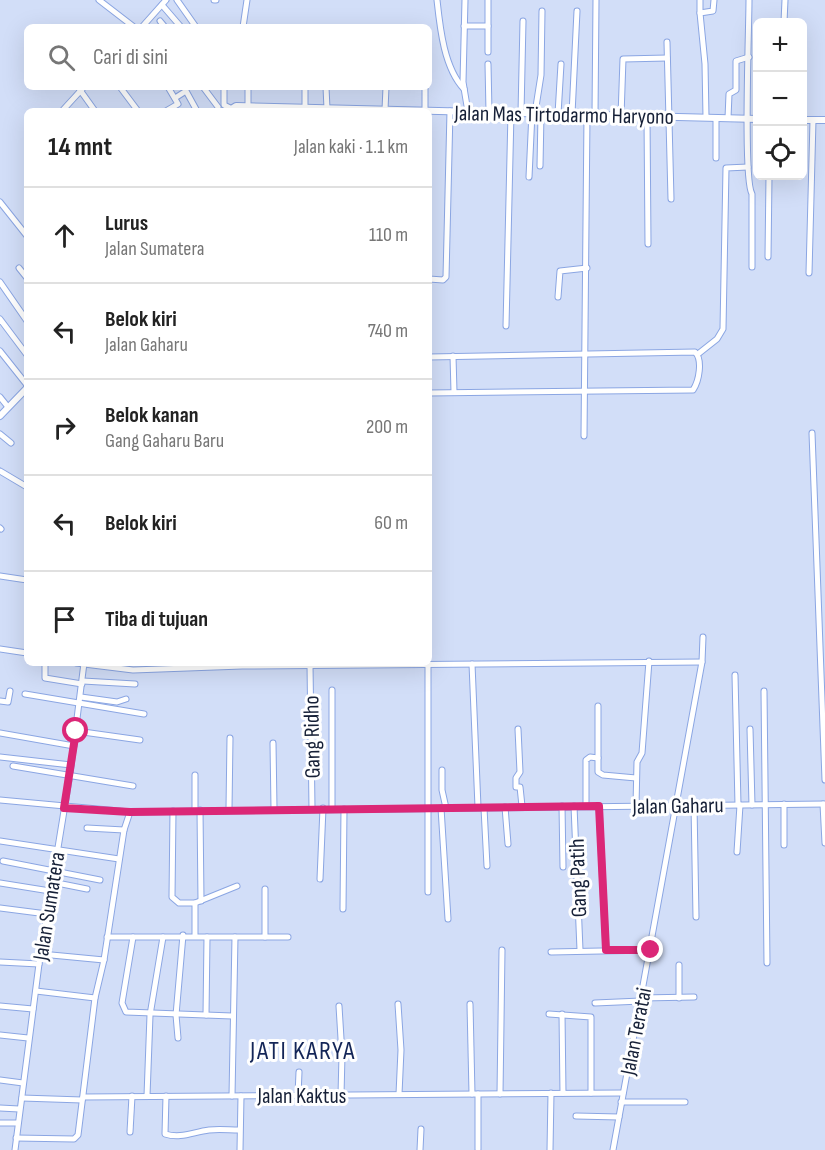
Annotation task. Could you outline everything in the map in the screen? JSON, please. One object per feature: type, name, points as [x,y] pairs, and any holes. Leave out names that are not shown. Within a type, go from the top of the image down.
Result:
[{"type":"street","points":[[99,0],[130,24]]},
{"type":"street","points":[[177,0],[194,24]]},
{"type":"street","points":[[243,24],[247,0]]},
{"type":"street","points":[[437,0],[455,79],[464,88]]},
{"type":"street","points":[[465,0],[464,88],[468,112]]},
{"type":"street","points":[[488,0],[488,52]]},
{"type":"street","points":[[584,436],[591,115],[596,0]]},
{"type":"street","points":[[700,0],[705,64],[705,117]]},
{"type":"street","points":[[700,13],[713,11],[714,0]]},
{"type":"street","points":[[749,0],[748,188],[752,194],[752,267]]},
{"type":"street","points":[[784,18],[785,0]]},
{"type":"street","points":[[145,24],[164,2],[179,24]]},
{"type":"street","points":[[529,177],[541,75],[542,11]]},
{"type":"street","points":[[572,114],[577,11]]},
{"type":"street","points":[[521,113],[523,21]]},
{"type":"street","points":[[464,26],[488,26]]},
{"type":"street","points":[[667,42],[671,199]]},
{"type":"street","points":[[728,118],[729,94],[736,90],[737,60],[749,57]]},
{"type":"street","points":[[621,116],[623,59],[667,58]]},
{"type":"street","points":[[489,64],[489,112]]},
{"type":"street","points":[[558,114],[561,64]]},
{"type":"street","points":[[65,108],[81,90]]},
{"type":"street","points":[[83,90],[93,108]]},
{"type":"street","points":[[122,90],[136,108]]},
{"type":"street","points":[[170,90],[178,104],[171,108]]},
{"type":"street","points":[[206,90],[225,108]]},
{"type":"street","points":[[222,90],[225,108]]},
{"type":"street","points":[[248,90],[248,107]]},
{"type":"street","points":[[306,90],[309,108]]},
{"type":"street","points":[[325,108],[326,90]]},
{"type":"street","points":[[386,90],[389,108]]},
{"type":"street","points":[[425,90],[425,108]]},
{"type":"street","points":[[175,98],[186,91],[195,108]]},
{"type":"street","name":"Jalan Mas Tirtodarmo Haryono","points":[[225,108],[278,108]]},
{"type":"street","name":"Jalan Mas Tirtodarmo Haryono","points":[[432,111],[753,118]]},
{"type":"street","points":[[432,279],[443,280],[446,277],[450,111]]},
{"type":"street","points":[[506,326],[511,113]]},
{"type":"street","points":[[536,113],[540,166]]},
{"type":"street","points":[[647,116],[648,244]]},
{"type":"street","points":[[716,118],[716,158]]},
{"type":"street","points":[[807,120],[825,120]]},
{"type":"street","points":[[809,273],[813,120]]},
{"type":"street","points":[[432,357],[698,354],[717,339],[723,328],[726,168],[748,166]]},
{"type":"street","points":[[768,257],[769,180]]},
{"type":"street","points":[[0,202],[24,232]]},
{"type":"street","points":[[19,268],[24,274]]},
{"type":"street","points":[[558,297],[560,271],[587,268]]},
{"type":"street","points":[[0,282],[24,317]]},
{"type":"street","points":[[0,319],[24,351]]},
{"type":"street","points":[[0,351],[24,387]]},
{"type":"street","points":[[432,393],[693,390],[697,384],[698,354]]},
{"type":"street","points":[[453,356],[454,392]]},
{"type":"street","points":[[1,414],[24,392]]},
{"type":"street","points":[[0,397],[8,407]]},
{"type":"street","points":[[812,433],[825,780]]},
{"type":"street","points":[[0,434],[11,443]]},
{"type":"street","points":[[0,471],[24,485]]},
{"type":"street","points":[[0,576],[24,580]]},
{"type":"street","name":"Jalan Teratai","points":[[613,1150],[702,663],[703,637]]},
{"type":"street","points":[[0,649],[24,653]]},
{"type":"street","points":[[636,806],[637,762],[642,753],[649,661]]},
{"type":"street","points":[[432,664],[649,661],[702,663]]},
{"type":"street","points":[[472,664],[487,866]]},
{"type":"street","points":[[45,666],[45,678],[135,684]]},
{"type":"street","name":"Jalan Sumatera","points":[[15,1150],[28,1038],[70,774],[84,666]]},
{"type":"street","points":[[100,666],[133,670],[275,666]]},
{"type":"street","name":"Gang Ridho","points":[[310,666],[312,808]]},
{"type":"street","points":[[424,666],[428,892]]},
{"type":"street","points":[[735,675],[739,805],[737,852]]},
{"type":"street","points":[[332,690],[332,808]]},
{"type":"street","points":[[0,700],[10,699],[10,691]]},
{"type":"street","points":[[764,691],[767,963]]},
{"type":"street","points":[[25,694],[144,714]]},
{"type":"street","points":[[81,697],[117,702],[126,699]]},
{"type":"street","points":[[598,706],[600,775],[636,778]]},
{"type":"street","points":[[518,729],[520,772],[515,782],[520,788],[522,806]]},
{"type":"street","points":[[750,729],[752,805]]},
{"type":"street","points":[[76,731],[140,740]]},
{"type":"street","points":[[0,733],[74,746]]},
{"type":"street","points":[[229,809],[230,738]]},
{"type":"street","points":[[273,743],[274,808]]},
{"type":"street","points":[[0,757],[71,765]]},
{"type":"street","points":[[586,806],[586,760],[590,757],[598,758]]},
{"type":"street","points":[[13,766],[70,774],[86,780],[133,786]]},
{"type":"street","points":[[442,770],[444,808],[442,860],[446,867],[448,919]]},
{"type":"street","points":[[195,775],[198,902],[195,935]]},
{"type":"street","name":"Jalan Gaharu","points":[[0,800],[64,808],[130,812],[274,808],[824,804]]},
{"type":"street","points":[[784,804],[784,845]]},
{"type":"street","points":[[824,804],[825,843]]},
{"type":"street","points":[[694,805],[696,917]]},
{"type":"street","points":[[562,806],[563,867]]},
{"type":"street","name":"Gang Patih","points":[[574,806],[580,951]]},
{"type":"street","points":[[599,806],[606,950]]},
{"type":"street","points":[[505,807],[508,844]]},
{"type":"street","points":[[320,879],[322,808]]},
{"type":"street","points":[[343,909],[345,809]]},
{"type":"street","points":[[173,811],[172,897],[178,903],[198,902],[213,893],[237,886]]},
{"type":"street","points":[[16,1138],[74,1139],[78,1135],[95,998],[104,960],[124,830],[130,812]]},
{"type":"street","points":[[87,828],[124,830]]},
{"type":"street","points":[[0,841],[119,859]]},
{"type":"street","points":[[3,861],[100,880]]},
{"type":"street","points":[[52,882],[87,889]]},
{"type":"street","points":[[0,883],[50,891]]},
{"type":"street","points":[[265,889],[265,937]]},
{"type":"street","points":[[0,908],[47,914]]},
{"type":"street","points":[[107,937],[183,935],[288,937]]},
{"type":"street","points":[[178,1038],[176,1015],[183,935]]},
{"type":"street","points":[[133,937],[123,1008],[127,1012],[150,1015],[232,1016]]},
{"type":"street","points":[[147,1096],[150,1015],[163,937]]},
{"type":"street","points":[[206,1015],[207,937]]},
{"type":"street","points":[[232,1096],[232,1016],[236,937]]},
{"type":"street","points":[[500,1094],[502,950]]},
{"type":"street","points":[[551,952],[651,950]]},
{"type":"street","points":[[41,954],[104,960]]},
{"type":"street","points":[[0,962],[39,964]]},
{"type":"street","points":[[679,965],[679,998]]},
{"type":"street","points":[[36,991],[95,998]]},
{"type":"street","points":[[595,1003],[694,997]]},
{"type":"street","points":[[398,1004],[401,1050],[399,1094]]},
{"type":"street","points":[[470,1004],[478,1149]]},
{"type":"street","points":[[0,1006],[33,1009]]},
{"type":"street","points":[[339,1006],[342,1055],[341,1095]]},
{"type":"street","points":[[549,1014],[591,1017],[591,1093]]},
{"type":"street","points":[[562,1014],[563,1093]]},
{"type":"street","points":[[0,1035],[28,1038]]},
{"type":"street","points":[[298,1095],[299,1072]]},
{"type":"street","points":[[0,1080],[23,1083]]},
{"type":"street","points":[[550,1150],[551,1093]]},
{"type":"street","name":"Jalan Kaktus","points":[[22,1098],[623,1093]]},
{"type":"street","points":[[130,1132],[132,1096]]},
{"type":"street","points":[[166,1096],[165,1134],[186,1136],[193,1132],[239,1130]]},
{"type":"street","points":[[240,1150],[241,1096]]},
{"type":"street","points":[[621,1102],[685,1102]]},
{"type":"street","points":[[0,1108],[19,1109]]},
{"type":"street","points":[[576,1116],[619,1117]]},
{"type":"street","points":[[0,1123],[17,1123]]},
{"type":"street","points":[[420,1150],[421,1129]]},
{"type":"district","name":"JATI KARYA","points":[[303,1050]]},
{"type":"route","points":[[76,731],[64,808],[130,812],[274,808],[599,806],[606,950],[651,950]]}]
